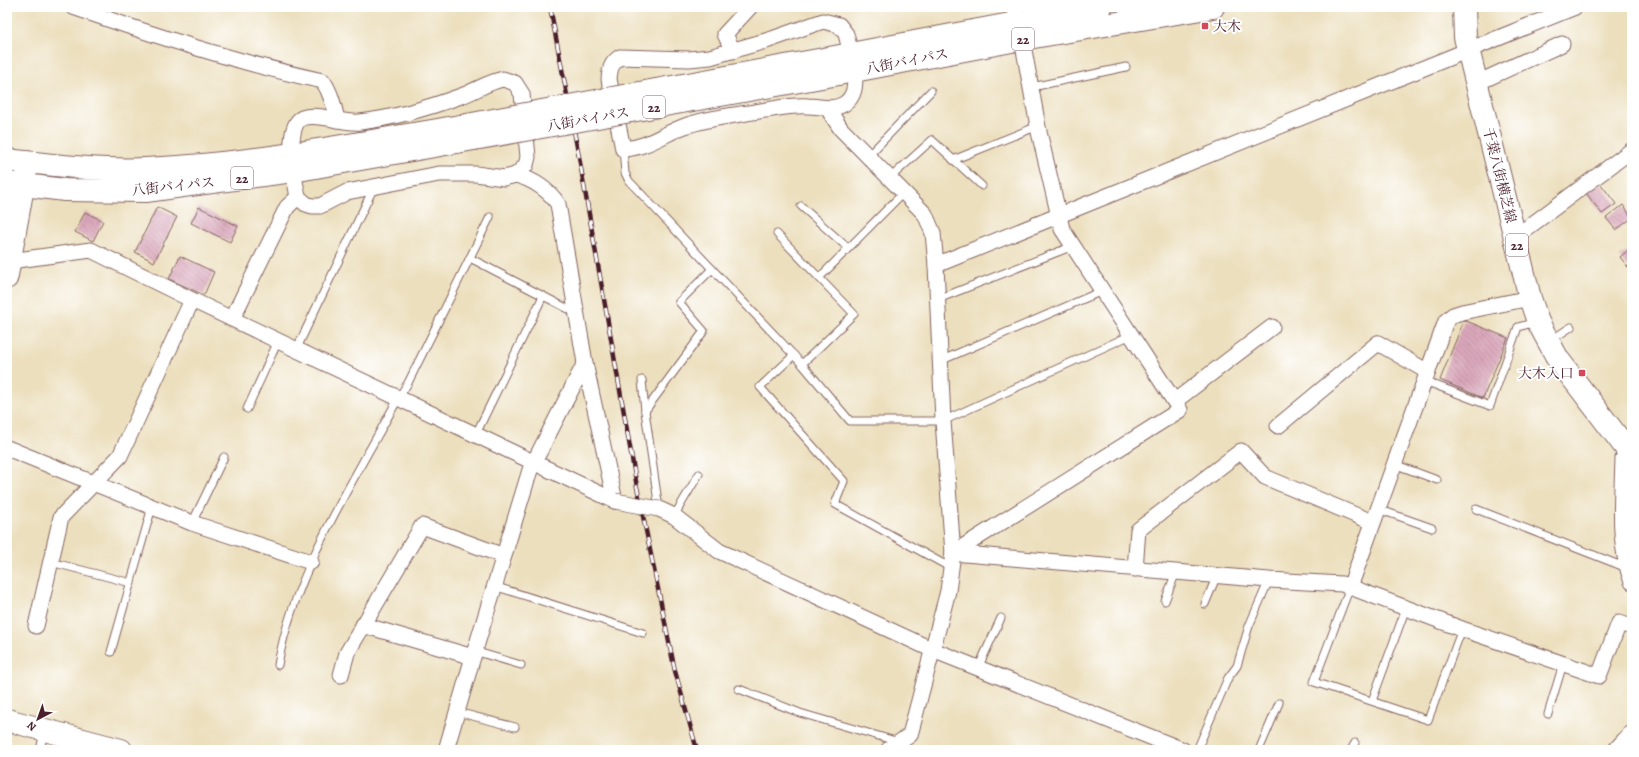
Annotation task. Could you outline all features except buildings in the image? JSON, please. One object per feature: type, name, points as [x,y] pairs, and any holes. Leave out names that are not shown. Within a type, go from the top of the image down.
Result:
[{"type":"main road","name":"八街バイパス","points":[[15,184],[65,190],[146,190],[853,63],[1018,23],[1101,7]]},
{"type":"main road","name":"八街バイパス","points":[[1018,23],[1213,7]]},
{"type":"main road","name":"千葉八街横芝線","points":[[1464,7],[1463,21],[1468,50],[1530,298],[1538,322],[1547,342],[1558,359],[1631,452]]},
{"type":"main road","name":"八街バイパス","points":[[17,161],[72,167],[144,169],[214,164],[292,163]]},
{"type":"main road","points":[[7,720],[42,740],[107,748]]},
{"type":"main road","points":[[1620,750],[1632,737]]},
{"type":"street","points":[[73,7],[171,41],[323,81],[328,89],[334,105],[337,120]]},
{"type":"street","points":[[733,51],[725,34],[750,7]]},
{"type":"street","points":[[936,265],[1575,7]]},
{"type":"street","points":[[823,21],[839,25],[846,34],[853,63],[855,90],[851,98],[844,104],[828,109],[808,106],[776,109],[699,122],[684,126],[637,148],[623,149],[609,79],[613,61],[620,57],[689,59],[733,51],[823,21]]},
{"type":"street","points":[[952,561],[1180,410],[1062,229],[1038,126],[1032,87],[1018,23]]},
{"type":"street","points":[[1477,83],[1562,44]]},
{"type":"street","points":[[516,175],[526,164],[528,157],[522,94],[515,83],[511,80],[496,81],[428,108],[359,122],[313,117],[303,118],[297,122],[294,130],[292,163],[298,197],[306,204],[312,206],[320,206],[347,192],[439,174],[476,174],[504,178],[516,175],[524,177],[549,192],[558,204],[585,363],[615,501]]},
{"type":"street","points":[[828,109],[841,129],[925,214],[933,233],[952,561],[948,591],[910,735],[894,746]]},
{"type":"street","points":[[1515,237],[1632,150]]},
{"type":"street","points":[[17,161],[8,269],[91,250],[296,350],[399,397],[615,501],[659,509],[674,516],[719,551],[933,650],[1183,750]]},
{"type":"street","points":[[232,319],[288,206],[298,197]]},
{"type":"street","points":[[1350,587],[1394,463],[1429,377],[1446,321],[1453,315],[1530,298]]},
{"type":"street","points":[[36,626],[61,517],[95,484],[120,456],[192,300]]},
{"type":"street","points":[[1175,401],[1272,327]]},
{"type":"street","points":[[1278,426],[1378,343],[1429,377]]},
{"type":"street","points":[[446,750],[530,470],[535,463],[585,363]]},
{"type":"street","points":[[7,448],[192,523],[311,562]]},
{"type":"street","points":[[1135,569],[1138,530],[1241,451],[1265,477],[1375,515]]},
{"type":"street","points":[[1631,452],[1624,458],[1621,529],[1627,568],[1632,582]]},
{"type":"street","points":[[341,675],[347,653],[422,526],[504,556]]},
{"type":"street","points":[[952,561],[1135,569],[1269,580],[1342,584],[1462,629],[1599,676],[1619,623],[1632,627]]},
{"type":"street","points":[[363,625],[474,654]]},
{"type":"lane","points":[[1032,87],[1126,67]]},
{"type":"lane","points":[[868,156],[931,91]]},
{"type":"lane","points":[[953,160],[1038,126]]},
{"type":"lane","points":[[890,178],[932,140],[982,186]]},
{"type":"lane","points":[[623,149],[625,173],[629,181],[794,355],[850,421],[943,421],[1131,335]]},
{"type":"lane","points":[[296,350],[374,186]]},
{"type":"lane","points":[[820,277],[904,192]]},
{"type":"lane","points":[[801,206],[848,248]]},
{"type":"lane","points":[[278,664],[281,647],[311,562],[321,540],[408,383],[490,217]]},
{"type":"lane","points":[[777,234],[854,314],[802,364]]},
{"type":"lane","points":[[938,299],[1073,246]]},
{"type":"lane","points":[[470,258],[576,313]]},
{"type":"lane","points":[[645,411],[704,331],[679,302],[712,269]]},
{"type":"lane","points":[[940,361],[1102,290]]},
{"type":"lane","points":[[476,434],[543,296]]},
{"type":"lane","points":[[1429,377],[1490,406],[1518,327],[1538,322]]},
{"type":"lane","points":[[1547,342],[1571,327]]},
{"type":"lane","points":[[247,409],[278,341]]},
{"type":"lane","points":[[794,355],[760,387],[844,481],[835,504],[952,561]]},
{"type":"lane","points":[[642,380],[659,509]]},
{"type":"lane","points":[[192,523],[224,457]]},
{"type":"lane","points":[[1394,463],[1437,480]]},
{"type":"lane","points":[[674,516],[699,474]]},
{"type":"lane","points":[[111,652],[152,507]]},
{"type":"lane","points":[[1476,509],[1627,568]]},
{"type":"lane","points":[[1375,515],[1432,528]]},
{"type":"lane","points":[[51,562],[130,583]]},
{"type":"lane","points":[[1165,601],[1176,572]]},
{"type":"lane","points":[[1204,604],[1217,575]]},
{"type":"lane","points":[[1197,750],[1228,678],[1237,666],[1249,626],[1269,580]]},
{"type":"lane","points":[[494,586],[643,633]]},
{"type":"lane","points":[[1350,587],[1314,682],[1428,720],[1462,629]]},
{"type":"lane","points":[[1372,701],[1406,608]]},
{"type":"lane","points":[[978,668],[1001,618]]},
{"type":"lane","points":[[474,654],[521,665]]},
{"type":"lane","points":[[1548,714],[1563,664]]},
{"type":"lane","points":[[739,689],[800,713],[894,746]]},
{"type":"lane","points":[[1258,750],[1279,703]]},
{"type":"lane","points":[[457,712],[515,727]]},
{"type":"lane","points":[[1351,750],[1355,743]]},
{"type":"railway","points":[[550,7],[579,157],[637,487],[675,671],[697,750]]},
{"type":"place","name":"大木","points":[[1205,26]]},
{"type":"place","name":"大木入口","points":[[1582,373]]}]
